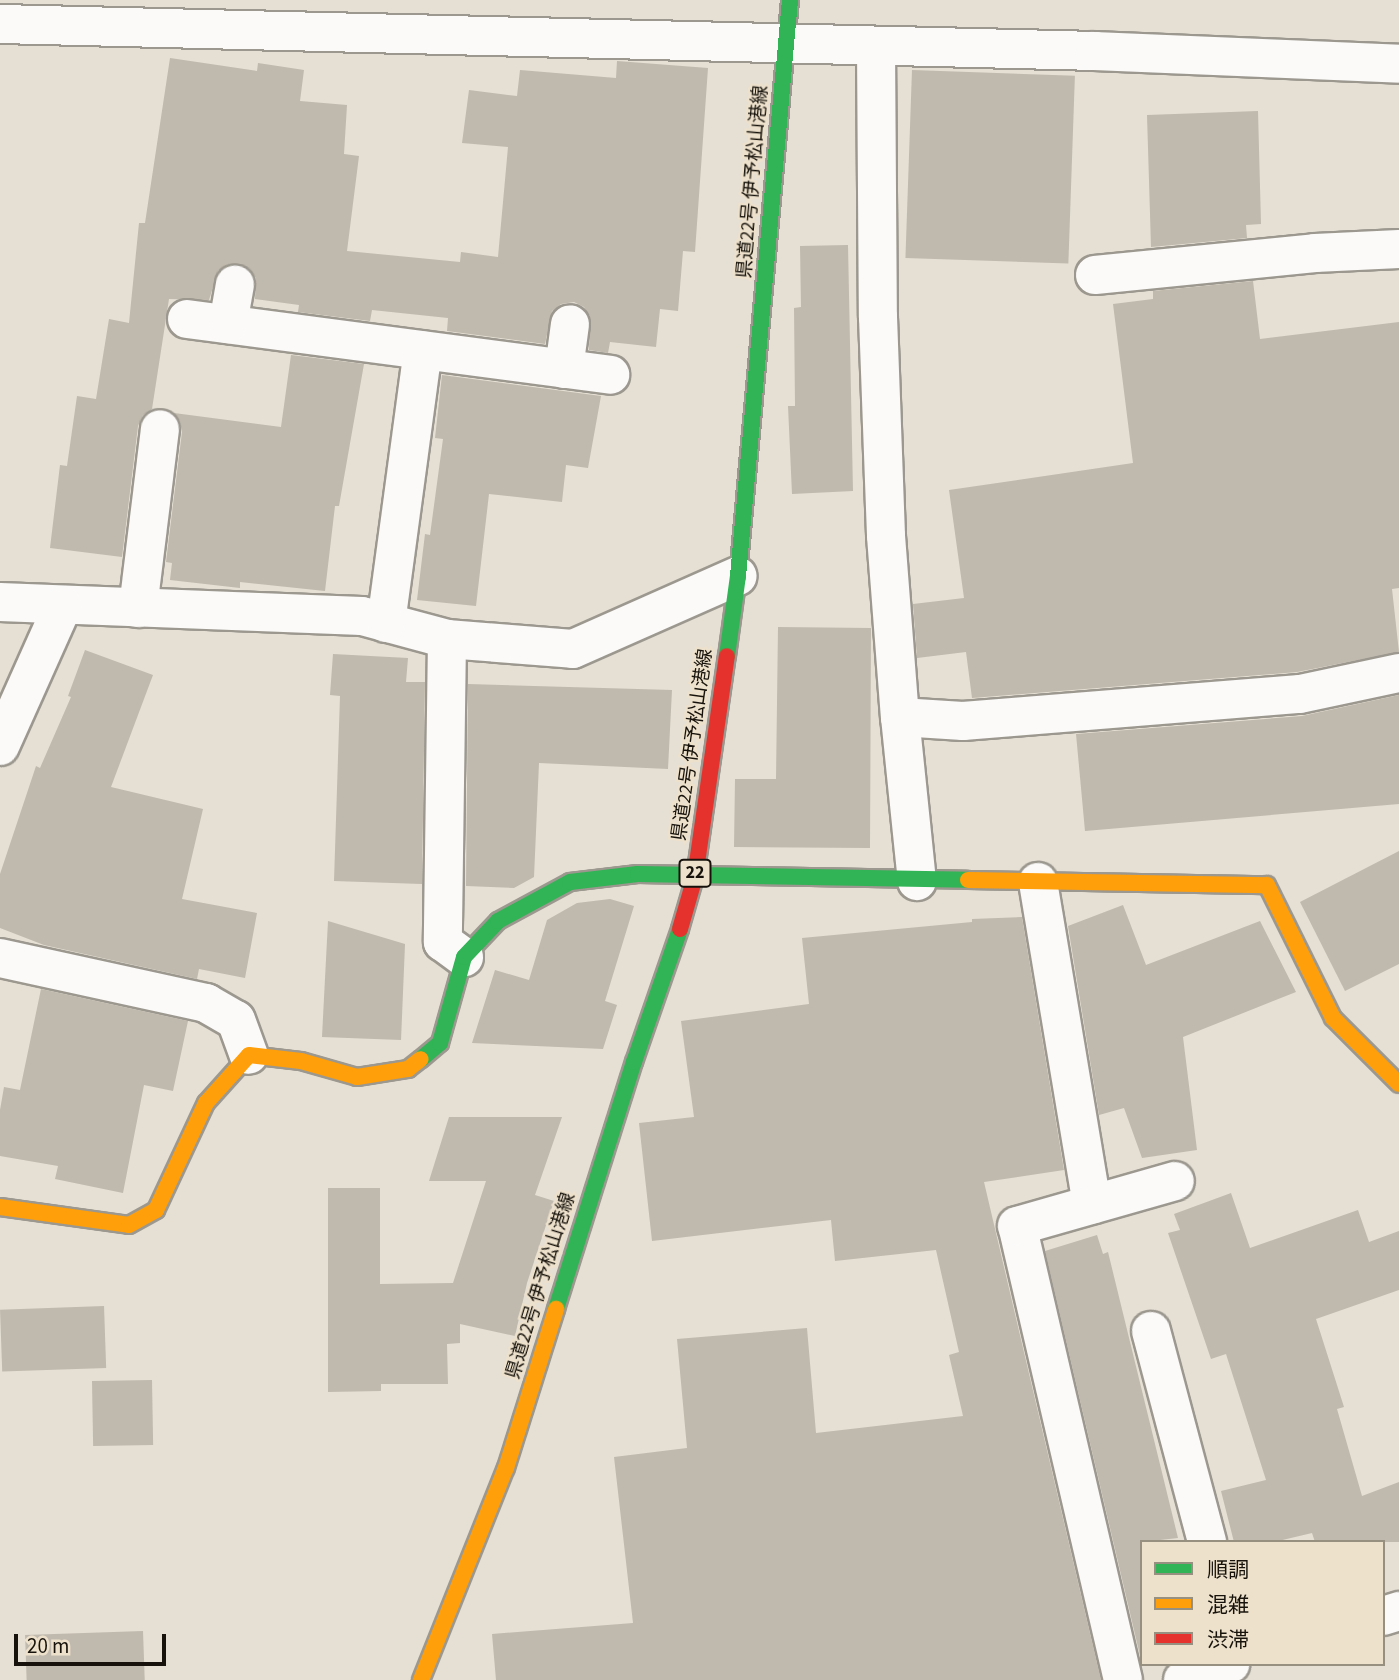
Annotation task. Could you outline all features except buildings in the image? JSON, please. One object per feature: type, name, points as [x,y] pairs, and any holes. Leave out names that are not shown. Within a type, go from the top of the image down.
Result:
[{"type":"street","name":"22","points":[[787,35],[790,0]]},
{"type":"street","points":[[0,24],[109,12],[787,35],[876,47],[1095,51],[1399,64]]},
{"type":"street","name":"県道22号 伊予松山港線","points":[[421,1680],[506,1468],[634,1062],[673,956],[695,877],[738,576],[787,35]]},
{"type":"street","points":[[876,47],[880,358],[886,536],[900,717],[917,881]]},
{"type":"street","points":[[1094,275],[1315,253],[1399,249]]},
{"type":"street","points":[[228,324],[235,285]]},
{"type":"street","points":[[187,318],[610,375]]},
{"type":"street","points":[[564,369],[570,324]]},
{"type":"street","points":[[386,623],[423,350]]},
{"type":"street","points":[[138,608],[160,429]]},
{"type":"street","points":[[0,602],[362,616],[447,639],[573,649],[738,576]]},
{"type":"street","points":[[0,746],[63,605]]},
{"type":"street","points":[[447,639],[443,942],[464,957]]},
{"type":"street","points":[[900,717],[963,721],[1259,698],[1300,694],[1399,673]]},
{"type":"street","points":[[249,1055],[301,1061],[357,1077],[408,1069],[440,1043],[464,957],[498,922],[570,882],[638,874],[917,881],[1268,885],[1333,1018],[1399,1084]]},
{"type":"street","points":[[1038,882],[1092,1205]]},
{"type":"street","points":[[0,958],[206,1003],[236,1020],[249,1055]]},
{"type":"street","points":[[0,1206],[129,1225],[156,1210],[206,1103],[249,1055]]},
{"type":"street","points":[[1123,1680],[1017,1226],[1175,1181]]},
{"type":"street","points":[[1150,1331],[1206,1540]]},
{"type":"street","points":[[1183,1680],[1224,1666]]},
{"type":"traffic: fast","points":[[727,656],[738,576],[790,0]]},
{"type":"traffic: fast","points":[[421,1059],[440,1043],[464,957],[498,921],[570,882],[638,874],[968,880]]},
{"type":"traffic: fast","points":[[556,1309],[634,1062],[680,929]]},
{"type":"traffic: slow","points":[[968,880],[1267,885],[1333,1018],[1399,1084]]},
{"type":"traffic: slow","points":[[0,1207],[129,1225],[156,1210],[206,1103],[249,1055],[301,1061],[357,1077],[408,1069],[421,1059]]},
{"type":"traffic: slow","points":[[421,1680],[506,1468],[556,1309]]},
{"type":"traffic: jam","points":[[680,929],[695,877],[727,656]]}]
